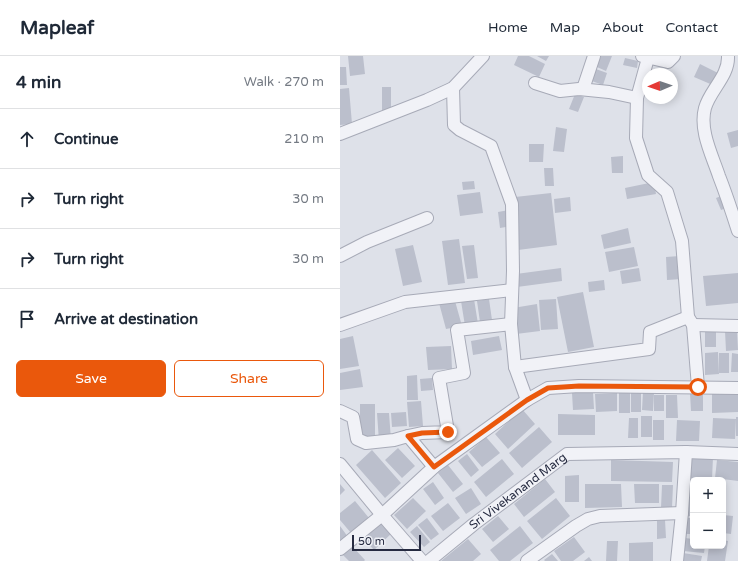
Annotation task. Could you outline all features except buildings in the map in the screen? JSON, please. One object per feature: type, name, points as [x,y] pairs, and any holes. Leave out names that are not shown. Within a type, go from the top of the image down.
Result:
[{"type":"street","points":[[340,134],[427,100],[453,88],[483,56]]},
{"type":"street","points":[[583,89],[594,56]]},
{"type":"street","points":[[674,56],[668,62],[645,57],[636,98],[636,138],[648,175],[667,192],[682,240],[698,387]]},
{"type":"street","points":[[728,56],[729,62],[726,71],[708,99],[704,116],[704,125],[738,230]]},
{"type":"street","points":[[535,83],[560,91],[583,89],[609,92],[636,98]]},
{"type":"street","points":[[453,88],[454,125],[460,130],[491,146],[512,204],[513,271],[511,324],[515,367],[527,400]]},
{"type":"street","points":[[340,256],[367,242],[427,218]]},
{"type":"street","points":[[340,325],[404,302],[512,290]]},
{"type":"street","points":[[515,367],[649,350],[650,332],[690,321],[738,326]]},
{"type":"street","points":[[340,411],[353,416],[357,439],[366,444],[394,440],[422,433],[448,432],[439,378],[464,373],[457,330],[511,324]]},
{"type":"street","points":[[340,549],[382,515],[434,467],[527,400],[548,388],[579,386],[738,388]]},
{"type":"street","points":[[408,436],[434,467]]},
{"type":"street","points":[[677,561],[686,452]]},
{"type":"street","name":"Sri Vivekanand Marg","points":[[429,561],[474,524],[567,454],[686,452],[738,454]]},
{"type":"street","points":[[340,464],[422,561]]},
{"type":"street","points":[[527,561],[588,519],[600,516],[682,513]]},
{"type":"route","points":[[448,432],[422,433],[408,436],[434,467],[527,400],[548,388],[579,386],[698,387]]}]
